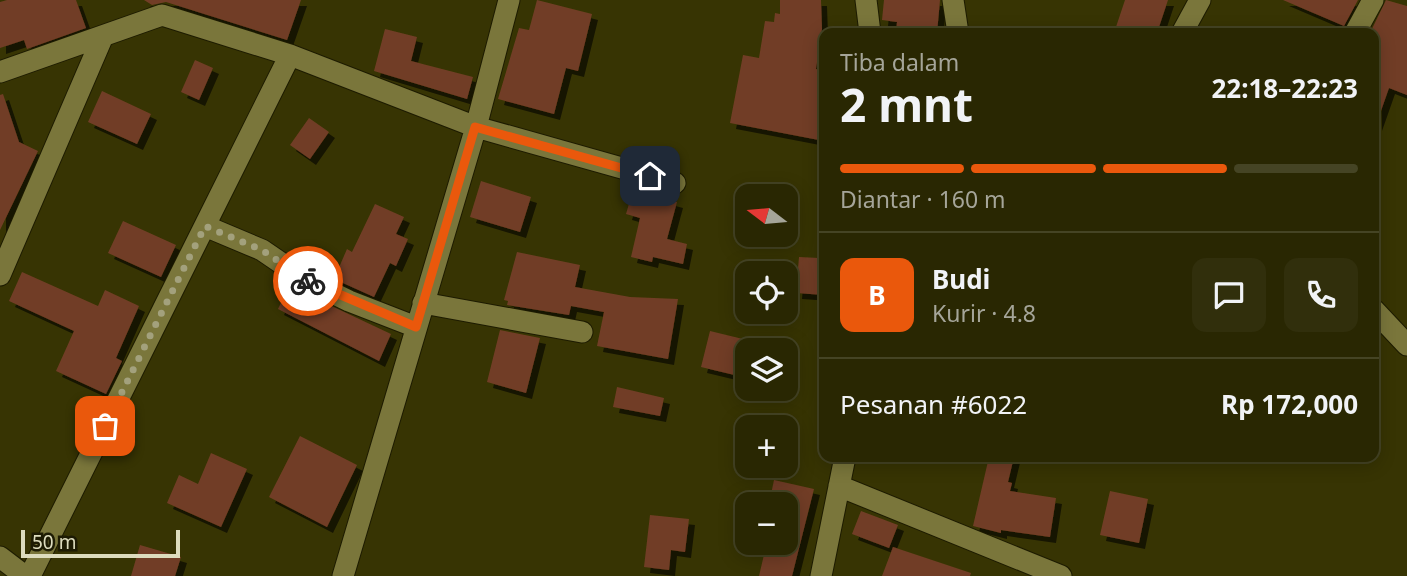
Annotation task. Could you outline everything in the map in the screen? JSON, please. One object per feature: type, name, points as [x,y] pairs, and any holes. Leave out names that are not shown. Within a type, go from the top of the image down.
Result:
[{"type":"street","points":[[343,576],[475,127],[509,0]]},
{"type":"street","points":[[866,0],[869,28]]},
{"type":"street","points":[[953,0],[957,28]]},
{"type":"street","points":[[1185,28],[1200,0]]},
{"type":"street","points":[[1358,28],[1373,0]]},
{"type":"street","points":[[0,72],[162,15],[290,55],[475,127],[675,183]]},
{"type":"street","points":[[0,275],[103,36]]},
{"type":"street","points":[[30,576],[290,55]]},
{"type":"street","points":[[205,226],[262,250],[306,280],[416,327]]},
{"type":"street","points":[[423,303],[582,332]]},
{"type":"street","points":[[1379,315],[1407,345]]},
{"type":"street","points":[[821,576],[844,462]]},
{"type":"street","points":[[839,486],[1061,576]]},
{"type":"street","points":[[0,557],[25,576]]},
{"type":"building","points":[[76,0],[86,28],[27,49],[24,40],[0,48],[0,2]]},
{"type":"building","points":[[144,0],[301,0],[287,40],[166,2],[152,5]]},
{"type":"building","points":[[537,0],[592,14],[578,71],[566,68],[554,114],[498,99],[519,28],[529,30]]},
{"type":"building","points":[[780,0],[821,0],[822,28],[819,28],[816,69],[819,69],[819,140],[730,123],[743,55],[759,58],[765,21],[774,22],[775,13],[780,14]]},
{"type":"building","points":[[884,0],[940,0],[937,28],[896,28],[897,22],[882,20]]},
{"type":"building","points":[[1125,0],[1168,0],[1159,28],[1116,28]]},
{"type":"building","points":[[1283,0],[1358,0],[1344,26]]},
{"type":"building","points":[[1386,0],[1407,6],[1407,95],[1389,88],[1379,116],[1379,28],[1372,28]]},
{"type":"building","points":[[385,29],[417,37],[411,61],[473,77],[467,99],[374,71]]},
{"type":"building","points":[[195,60],[213,68],[199,100],[181,92]]},
{"type":"building","points":[[102,91],[151,114],[137,144],[88,122]]},
{"type":"building","points":[[3,94],[19,142],[38,151],[0,230],[0,95]]},
{"type":"building","points":[[309,118],[329,132],[310,159],[290,145]]},
{"type":"building","points":[[481,181],[531,197],[520,232],[470,217]]},
{"type":"building","points":[[633,190],[677,202],[667,239],[687,244],[683,264],[653,257],[652,262],[631,257],[640,218],[626,214]]},
{"type":"building","points":[[375,204],[404,217],[396,234],[408,239],[396,266],[390,263],[374,297],[334,279],[347,249],[352,252]]},
{"type":"building","points":[[123,221],[176,245],[161,277],[108,253]]},
{"type":"building","points":[[517,252],[580,265],[575,287],[630,297],[678,299],[668,359],[597,346],[604,312],[571,306],[569,315],[507,305],[508,301],[504,300]]},
{"type":"building","points":[[799,257],[819,258],[819,295],[798,293]]},
{"type":"building","points":[[22,272],[98,306],[105,290],[139,306],[116,358],[122,361],[106,394],[56,371],[74,331],[9,301]]},
{"type":"building","points":[[289,286],[391,334],[379,361],[278,309]]},
{"type":"building","points":[[500,330],[540,338],[526,393],[487,382]]},
{"type":"building","points":[[710,331],[739,338],[735,338],[735,375],[701,367]]},
{"type":"building","points":[[617,387],[664,398],[660,416],[613,407]]},
{"type":"building","points":[[300,436],[357,465],[327,527],[269,497]]},
{"type":"building","points":[[211,453],[247,469],[221,527],[167,503],[179,475],[198,484]]},
{"type":"building","points":[[988,462],[1013,462],[1008,482],[1012,483],[1010,491],[1056,498],[1050,537],[1001,530],[1001,533],[973,526]]},
{"type":"building","points":[[774,480],[814,489],[798,552],[798,492],[772,492]]},
{"type":"building","points":[[1110,491],[1148,499],[1139,543],[1100,535]]},
{"type":"building","points":[[861,511],[898,525],[889,548],[852,534]]},
{"type":"building","points":[[650,515],[689,519],[685,552],[671,550],[669,570],[644,567]]},
{"type":"building","points":[[140,545],[181,557],[175,576],[131,576]]},
{"type":"building","points":[[893,547],[971,573],[970,576],[882,576]]},
{"type":"building","points":[[764,555],[797,555],[792,576],[759,576]]},
{"type":"way so far","points":[[105,426],[205,226],[262,250],[308,281]]},
{"type":"route","points":[[308,281],[416,327],[475,127],[650,176]]}]
